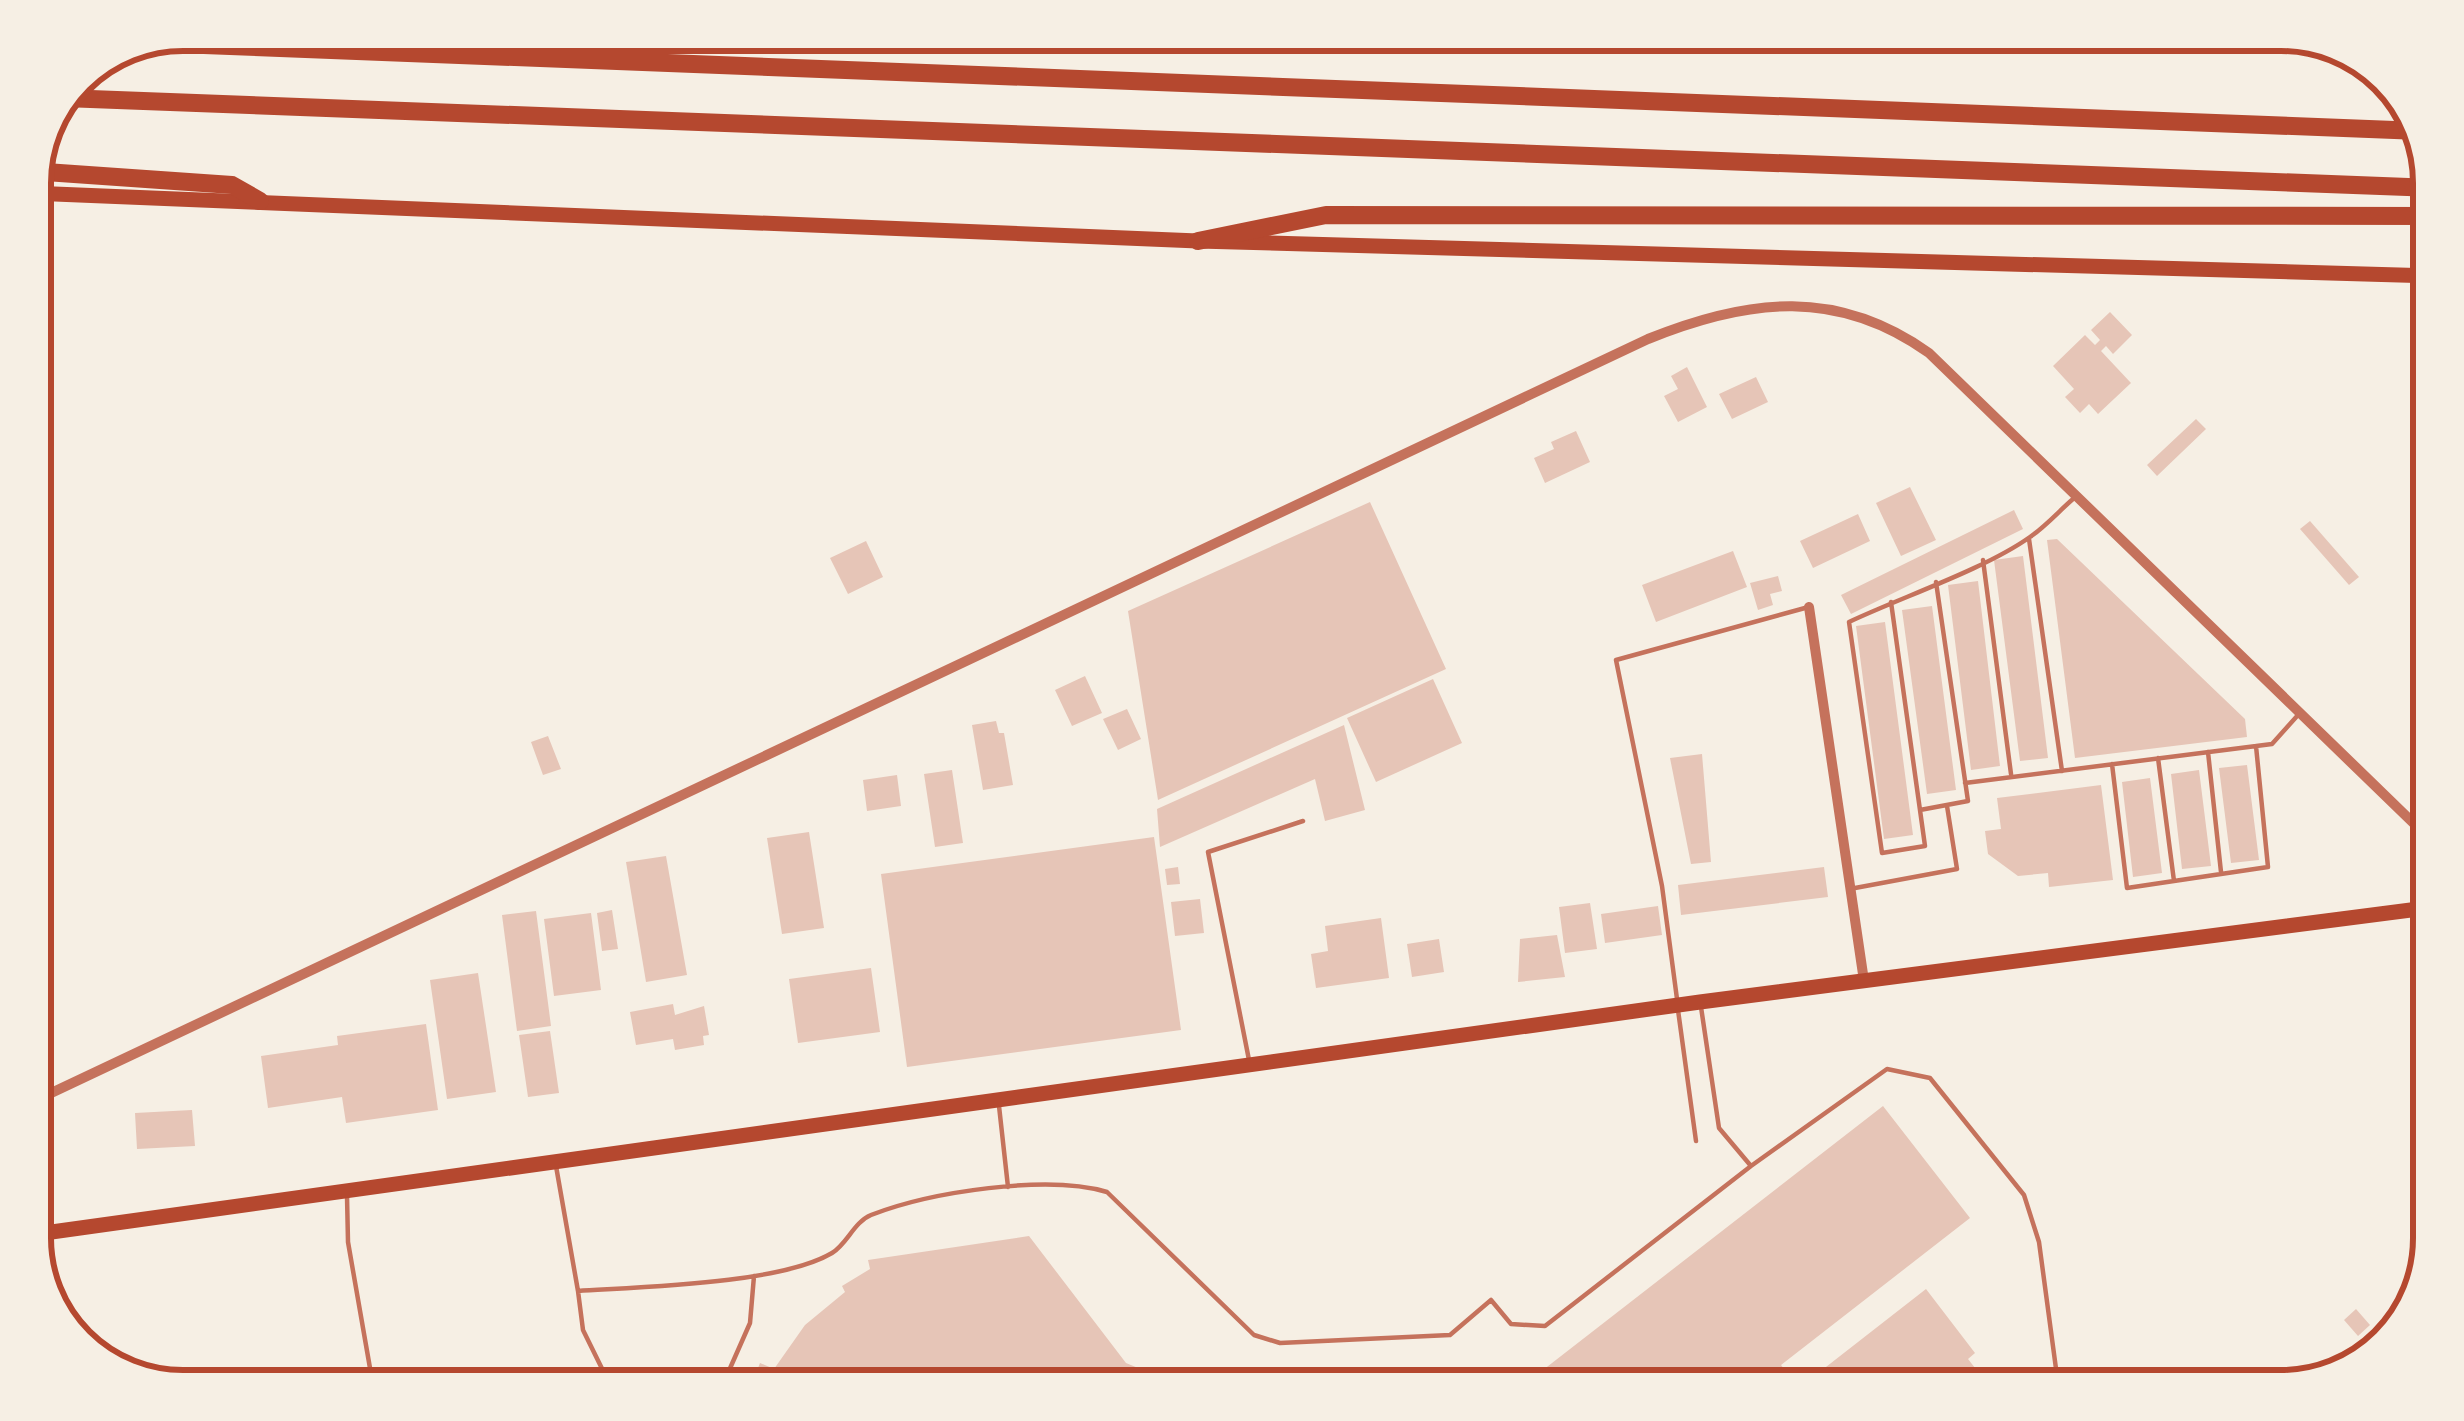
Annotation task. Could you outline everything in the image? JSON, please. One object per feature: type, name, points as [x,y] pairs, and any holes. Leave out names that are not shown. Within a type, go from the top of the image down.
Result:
[{"type":"highway","points":[[357,51],[2401,130]]},
{"type":"highway","points":[[82,99],[2413,187]]},
{"type":"highway","points":[[51,172],[232,185],[260,201]]},
{"type":"highway","points":[[1198,241],[1326,215],[2413,216]]},
{"type":"main road","points":[[51,194],[1198,241],[2413,275]]},
{"type":"main road","points":[[51,1232],[1700,1002],[2413,910]]},
{"type":"street","points":[[51,1093],[819,726],[1709,314],[1757,307],[1849,310],[1887,323],[1930,353],[2413,822]]},
{"type":"street","points":[[1809,607],[1864,981]]},
{"type":"lane","points":[[1891,602],[1925,846],[1882,853],[1849,622],[1891,602],[1936,581],[1983,560],[2029,538],[2077,495]]},
{"type":"lane","points":[[2029,538],[2062,770]]},
{"type":"lane","points":[[1983,560],[2012,777]]},
{"type":"lane","points":[[1920,810],[1968,801],[1936,581]]},
{"type":"lane","points":[[1696,1141],[1662,886],[1616,660],[1809,607]]},
{"type":"lane","points":[[1965,783],[2272,744],[2302,711]]},
{"type":"lane","points":[[2112,764],[2127,888],[2268,867],[2256,746]]},
{"type":"lane","points":[[2208,752],[2222,874]]},
{"type":"lane","points":[[2158,758],[2174,881]]},
{"type":"lane","points":[[1850,889],[1958,869],[1947,805]]},
{"type":"lane","points":[[1250,1065],[1208,852],[1303,821]]},
{"type":"lane","points":[[1700,1002],[1719,1128],[1751,1166]]},
{"type":"lane","points":[[578,1291],[754,1276],[833,1253],[866,1217],[1008,1187],[1078,1184],[1107,1192],[1254,1335],[1280,1343],[1450,1335],[1491,1300],[1511,1324],[1545,1325],[1751,1166],[1887,1069],[1930,1078],[2024,1195],[2039,1242],[2056,1370]]},
{"type":"lane","points":[[999,1101],[1008,1187]]},
{"type":"lane","points":[[555,1162],[583,1330],[603,1370]]},
{"type":"lane","points":[[347,1190],[348,1242],[370,1370]]},
{"type":"lane","points":[[729,1370],[750,1323],[754,1276]]},
{"type":"building","points":[[2110,312],[2132,335],[2113,354],[2106,346],[2101,351],[2131,383],[2098,414],[2089,404],[2080,413],[2065,397],[2074,389],[2053,366],[2085,335],[2095,345],[2100,340],[2091,330]]},
{"type":"building","points":[[1687,367],[1707,407],[1678,422],[1664,396],[1678,389],[1671,376]]},
{"type":"building","points":[[1756,377],[1768,402],[1732,419],[1719,394]]},
{"type":"building","points":[[2196,419],[2206,429],[2157,476],[2147,465]]},
{"type":"building","points":[[1576,431],[1590,462],[1545,483],[1534,458],[1554,449],[1551,442]]},
{"type":"building","points":[[1910,487],[1936,540],[1901,556],[1876,503]]},
{"type":"building","points":[[1370,502],[1446,669],[1158,800],[1128,611]]},
{"type":"building","points":[[2014,510],[2023,529],[1851,614],[1841,595]]},
{"type":"building","points":[[1858,514],[1870,541],[1813,568],[1800,541]]},
{"type":"building","points":[[2310,521],[2359,577],[2349,585],[2300,529]]},
{"type":"building","points":[[2057,539],[2245,719],[2247,737],[2075,758],[2047,540]]},
{"type":"building","points":[[866,541],[883,577],[848,594],[830,558]]},
{"type":"building","points":[[1733,551],[1747,587],[1656,622],[1642,585]]},
{"type":"building","points":[[2023,556],[2048,758],[2020,761],[1994,560]]},
{"type":"building","points":[[1778,576],[1782,591],[1770,594],[1773,605],[1758,610],[1750,583]]},
{"type":"building","points":[[1978,581],[2000,766],[1971,770],[1948,585]]},
{"type":"building","points":[[1932,606],[1956,790],[1927,794],[1902,610]]},
{"type":"building","points":[[1885,622],[1913,835],[1884,839],[1856,626]]},
{"type":"building","points":[[1085,676],[1102,713],[1072,726],[1055,690]]},
{"type":"building","points":[[1433,679],[1462,743],[1376,782],[1347,718]]},
{"type":"building","points":[[1127,709],[1141,739],[1118,750],[1103,719]]},
{"type":"building","points":[[996,721],[999,733],[1004,733],[1013,785],[983,790],[972,725]]},
{"type":"building","points":[[1344,725],[1365,810],[1325,821],[1315,779],[1160,847],[1157,809]]},
{"type":"building","points":[[548,736],[561,769],[543,775],[531,742]]},
{"type":"building","points":[[1702,754],[1711,862],[1691,864],[1670,758]]},
{"type":"building","points":[[2247,765],[2259,860],[2231,863],[2219,768]]},
{"type":"building","points":[[952,770],[963,843],[935,847],[924,774]]},
{"type":"building","points":[[2199,770],[2211,866],[2182,869],[2171,774]]},
{"type":"building","points":[[897,775],[901,806],[867,811],[863,780]]},
{"type":"building","points":[[2150,778],[2162,873],[2133,877],[2122,782]]},
{"type":"building","points":[[2101,785],[2113,880],[2049,887],[2048,873],[2018,876],[1988,854],[1985,831],[2001,829],[1997,798]]},
{"type":"building","points":[[809,832],[824,928],[782,934],[767,838]]},
{"type":"building","points":[[1154,837],[1181,1030],[907,1067],[881,874]]},
{"type":"building","points":[[666,856],[687,975],[646,982],[626,862]]},
{"type":"building","points":[[1178,867],[1180,884],[1167,885],[1165,869]]},
{"type":"building","points":[[1824,867],[1828,897],[1681,915],[1678,885]]},
{"type":"building","points":[[1200,899],[1204,933],[1175,936],[1171,902]]},
{"type":"building","points":[[1590,903],[1597,949],[1565,953],[1559,907]]},
{"type":"building","points":[[1658,906],[1662,935],[1605,943],[1601,914]]},
{"type":"building","points":[[612,910],[618,949],[602,951],[597,913]]},
{"type":"building","points":[[536,911],[551,1026],[517,1031],[502,915]]},
{"type":"building","points":[[591,913],[601,990],[554,996],[544,919]]},
{"type":"building","points":[[1381,918],[1389,978],[1316,988],[1311,954],[1328,951],[1325,926]]},
{"type":"building","points":[[1557,935],[1565,977],[1518,982],[1520,939]]},
{"type":"building","points":[[1439,939],[1444,972],[1412,977],[1407,944]]},
{"type":"building","points":[[871,968],[880,1032],[798,1043],[789,979]]},
{"type":"building","points":[[478,973],[496,1092],[447,1099],[430,980]]},
{"type":"building","points":[[673,1004],[675,1015],[704,1006],[709,1035],[703,1036],[704,1045],[675,1050],[673,1039],[636,1045],[630,1012]]},
{"type":"building","points":[[426,1024],[438,1110],[346,1123],[342,1097],[268,1108],[261,1056],[338,1045],[337,1036]]},
{"type":"building","points":[[550,1031],[559,1093],[528,1097],[519,1035]]},
{"type":"building","points":[[1883,1106],[1970,1218],[1781,1365],[1785,1370],[1543,1370]]},
{"type":"building","points":[[192,1110],[195,1146],[137,1149],[135,1113]]},
{"type":"building","points":[[1029,1236],[1126,1363],[1143,1370],[757,1370],[760,1363],[774,1369],[805,1325],[845,1292],[842,1286],[870,1269],[868,1260]]},
{"type":"building","points":[[1926,1289],[1975,1353],[1968,1359],[1977,1370],[1822,1370]]},
{"type":"building","points":[[2356,1309],[2370,1325],[2358,1336],[2344,1320]]}]
